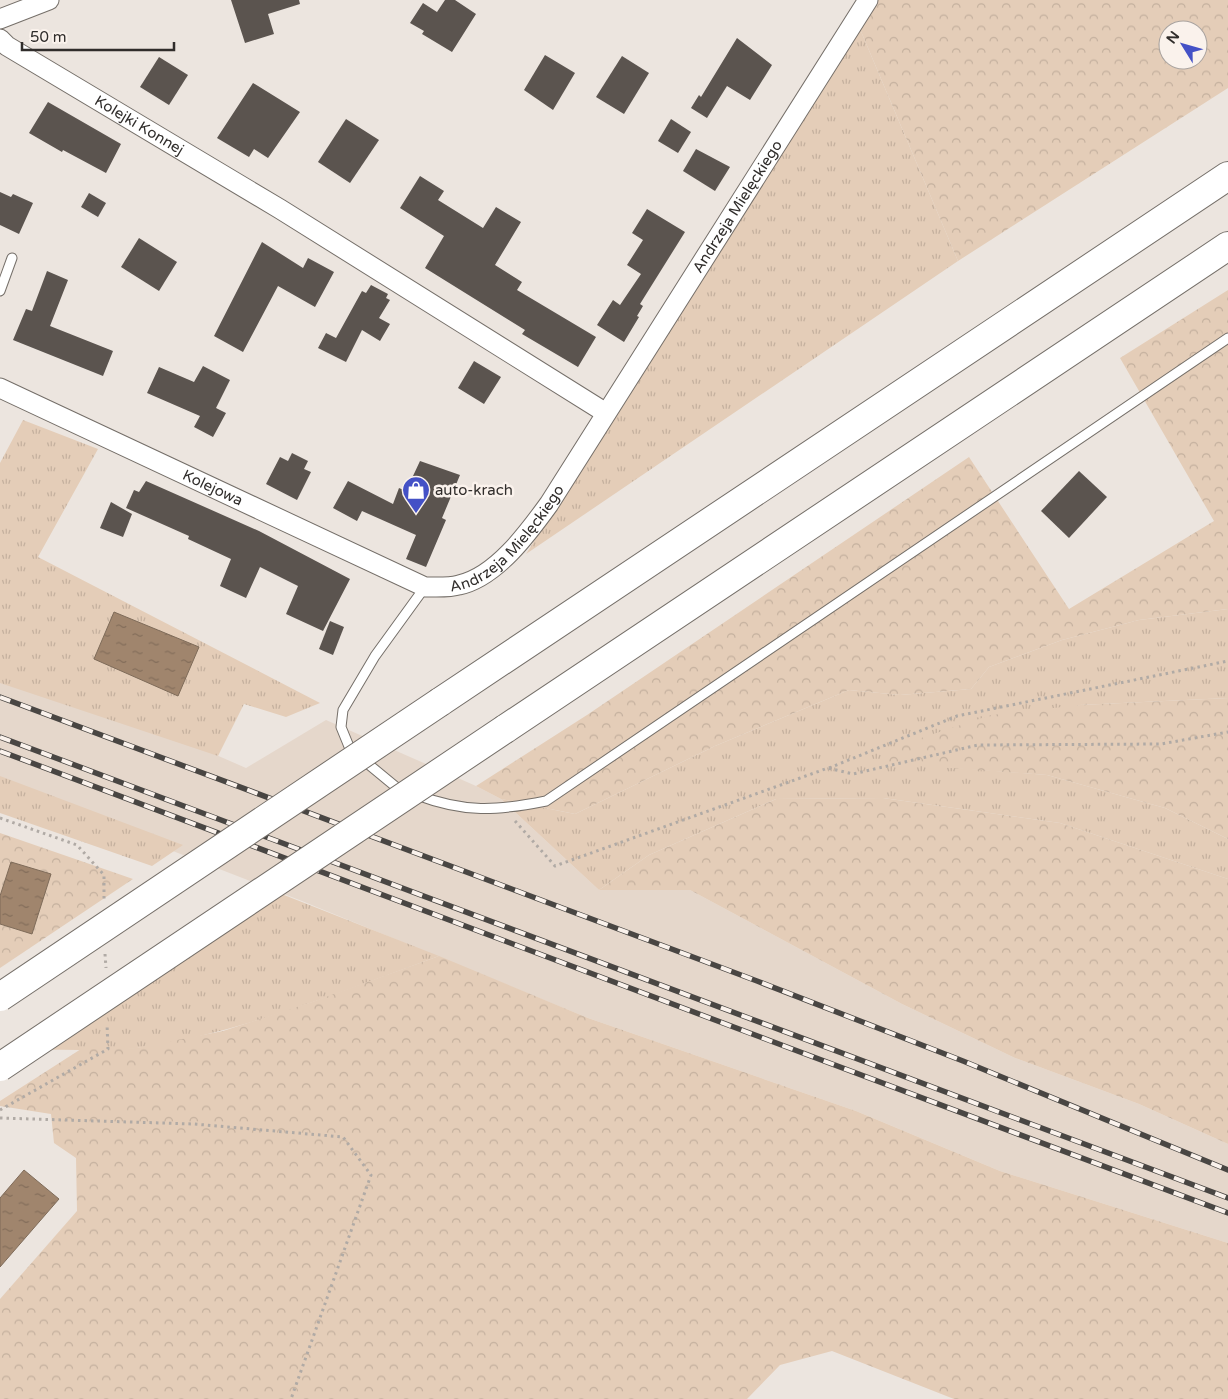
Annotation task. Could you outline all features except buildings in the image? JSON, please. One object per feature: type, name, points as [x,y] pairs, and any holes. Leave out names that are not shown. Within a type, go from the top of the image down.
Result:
[{"type":"highway","points":[[0,997],[1228,176]]},
{"type":"highway","points":[[0,1067],[1228,246]]},
{"type":"street","points":[[0,18],[49,0]]},
{"type":"street","name":"Andrzeja Mielęckiego","points":[[425,587],[460,585],[491,570],[522,540],[549,504],[868,0]]},
{"type":"street","name":"Kolejki Konnej","points":[[0,39],[8,46],[280,209],[606,413]]},
{"type":"street","name":"Kolejowa","points":[[0,388],[425,587]]},
{"type":"lane","points":[[0,291],[12,258]]},
{"type":"lane","points":[[425,587],[375,656],[343,710],[341,728],[350,749],[396,787],[440,804],[470,809],[505,809],[546,801],[1228,338]]},
{"type":"path","points":[[505,809],[555,866],[828,768],[957,716],[1228,661]]},
{"type":"path","points":[[828,768],[853,774],[978,745],[1161,744],[1228,732]]},
{"type":"path","points":[[0,818],[77,845],[104,875]]},
{"type":"path","points":[[0,1118],[194,1124],[344,1137],[371,1175],[292,1399]]},
{"type":"shaded area","points":[[0,670],[134,719],[246,768],[326,720],[476,786],[501,799],[599,890],[690,890],[902,1004],[1015,1058],[1139,1104],[1228,1144],[1228,1243],[1000,1171],[856,1111],[588,1018],[302,901],[0,784]]},
{"type":"green space","points":[[876,0],[1228,0],[1228,88],[958,261],[860,29]]},
{"type":"green space","points":[[860,29],[958,261],[526,554]]},
{"type":"green space","points":[[1228,290],[1228,609],[1139,620],[1062,640],[989,667],[971,689],[900,695],[849,690],[715,746],[575,814],[501,799],[476,786],[587,715],[969,457],[1069,609],[1214,521],[1120,358]]},
{"type":"green space","points":[[23,420],[98,449],[38,557],[320,703],[286,717],[244,704],[218,756],[0,683],[0,463]]},
{"type":"green space","points":[[1228,609],[1228,698],[1080,705],[884,762],[1047,775],[1165,808],[1228,839],[1228,879],[1060,823],[883,798],[776,799],[649,855],[599,890],[501,799],[575,814],[715,746],[849,690],[900,695],[971,689],[989,667],[1062,640],[1139,620]]},
{"type":"green space","points":[[1228,698],[1228,839],[1165,808],[1047,775],[883,763],[894,747],[991,715],[1080,705]]},
{"type":"green space","points":[[0,776],[183,845],[152,866],[0,813]]},
{"type":"green space","points":[[883,798],[1060,823],[1228,879],[1228,1144],[1139,1104],[1015,1058],[902,1004],[690,890],[599,890],[649,855],[776,799]]},
{"type":"green space","points":[[0,833],[133,879],[0,968]]},
{"type":"green space","points":[[279,893],[439,956],[290,1010],[214,1032],[137,1048],[46,1050]]},
{"type":"green space","points":[[439,956],[588,1018],[856,1111],[1000,1171],[1228,1243],[1228,1399],[954,1399],[832,1351],[780,1365],[747,1399],[0,1399],[0,1299],[77,1211],[76,1158],[54,1143],[51,1114],[0,1106],[0,1101],[81,1049],[136,1048],[223,1031],[312,1002]]},
{"type":"water","points":[[114,612],[199,647],[178,696],[94,659]]},
{"type":"water","points":[[11,862],[51,874],[32,934],[0,924],[0,896]]},
{"type":"water","points":[[24,1170],[59,1199],[0,1267],[0,1198]]},
{"type":"railway","points":[[0,697],[757,981],[963,1061],[1228,1170]]},
{"type":"railway","points":[[0,737],[1228,1198]]},
{"type":"railway","points":[[0,751],[1228,1213]]},
{"type":"place","name":"auto-krach","points":[[416,514]]}]
